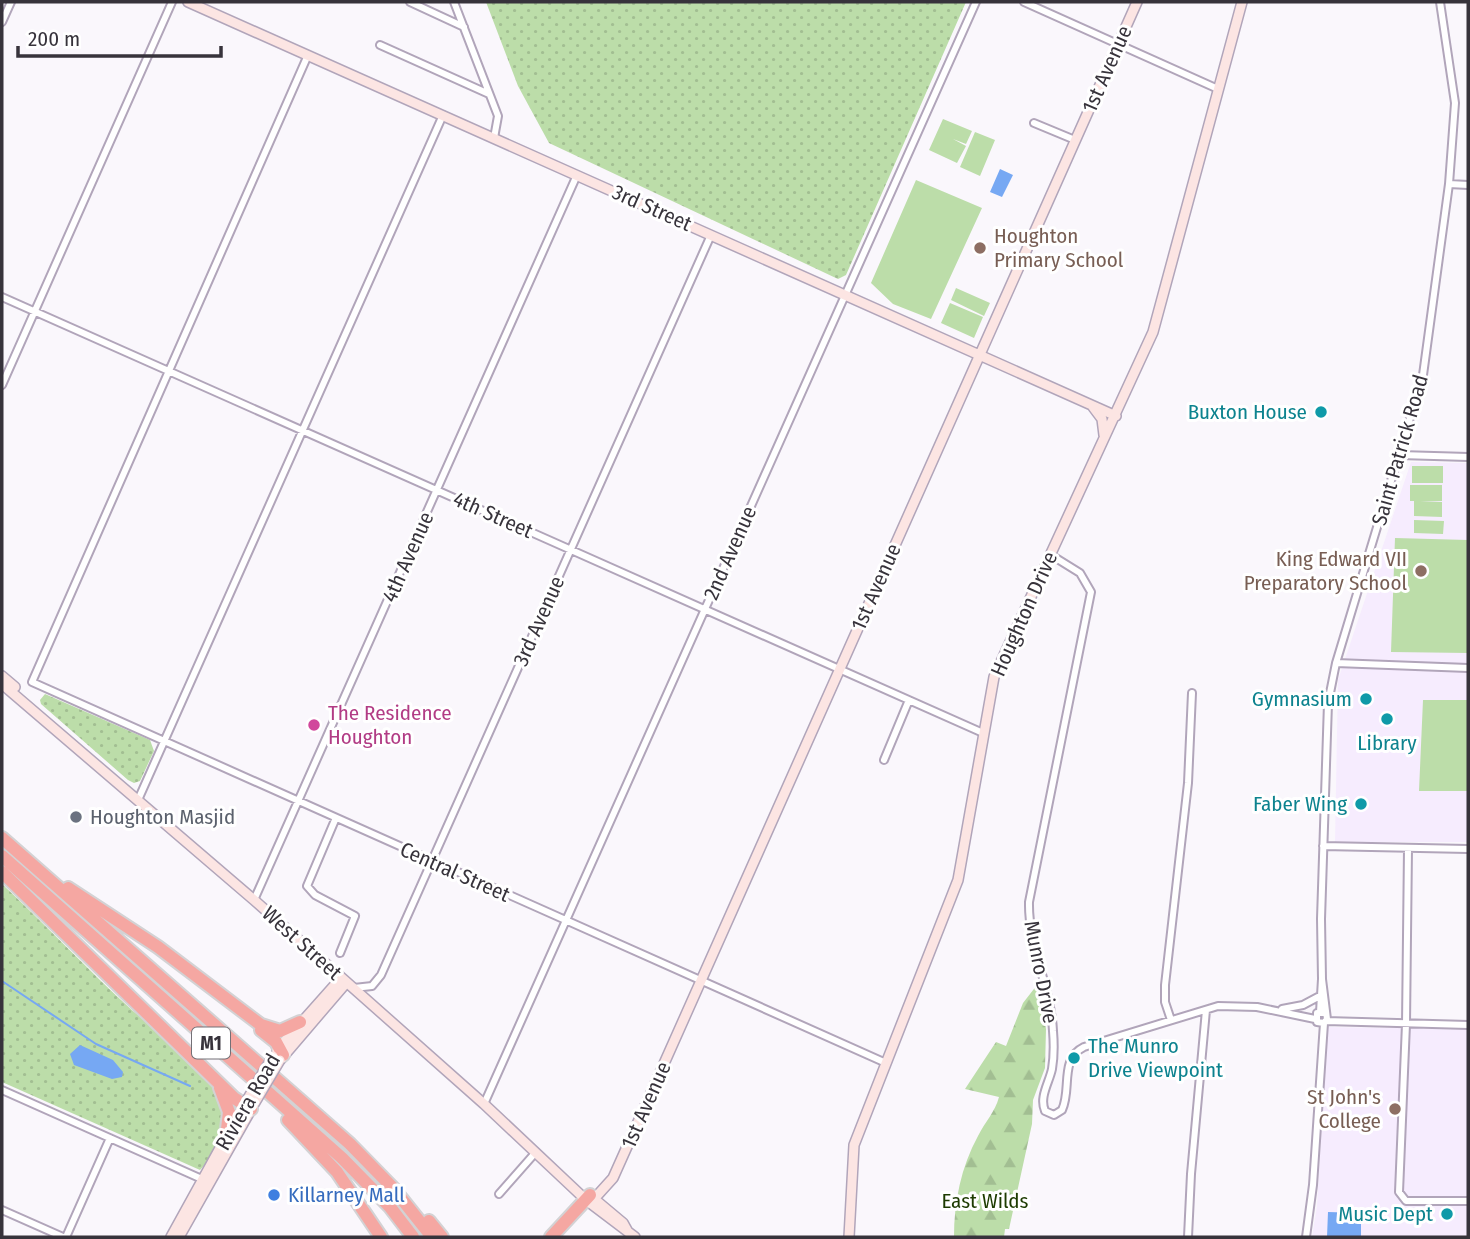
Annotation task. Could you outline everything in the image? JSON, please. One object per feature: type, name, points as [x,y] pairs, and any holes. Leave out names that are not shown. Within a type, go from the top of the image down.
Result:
[{"type":"highway","name":"M1","points":[[2,838],[316,1113],[377,1171],[432,1237]]},
{"type":"highway","name":"M1","points":[[2,856],[359,1174],[413,1237]]},
{"type":"highway","points":[[2,872],[215,1078],[249,1104]]},
{"type":"highway","points":[[48,879],[85,898],[261,1026],[280,1031],[300,1022]]},
{"type":"highway","points":[[153,946],[268,1035],[279,1055]]},
{"type":"highway","points":[[215,1078],[229,1107],[226,1138]]},
{"type":"highway","points":[[276,1098],[288,1119],[342,1178],[381,1237]]},
{"type":"highway","points":[[551,1237],[590,1199]]},
{"type":"highway","points":[[561,1237],[590,1199]]},
{"type":"highway","points":[[407,1204],[424,1216],[442,1237]]},
{"type":"main road","name":"3rd Street","points":[[188,2],[1115,416]]},
{"type":"main road","name":"1st Avenue","points":[[590,1199],[615,1171],[1137,2]]},
{"type":"main road","name":"Houghton Drive","points":[[849,1237],[854,1145],[958,880],[994,677],[1115,416],[1159,314],[1241,2]]},
{"type":"main road","points":[[1090,403],[1102,419],[1104,440]]},
{"type":"main road","name":"West Street","points":[[2,676],[21,696]]},
{"type":"main road","name":"West Street","points":[[2,684],[52,720],[55,727],[254,900],[536,1152],[590,1199],[623,1223],[632,1235]]},
{"type":"main road","name":"Riviera Road","points":[[171,1237],[300,1022],[346,983]]},
{"type":"main road","name":"Riviera Road","points":[[279,1055],[346,983]]},
{"type":"main road","name":"Riviera Road","points":[[179,1237],[226,1138],[249,1104]]},
{"type":"street","points":[[2,22],[11,2]]},
{"type":"street","points":[[2,384],[172,2]]},
{"type":"street","points":[[410,2],[464,27]]},
{"type":"street","points":[[454,2],[498,120],[494,138]]},
{"type":"street","name":"2nd Avenue","points":[[484,1104],[976,2]]},
{"type":"street","points":[[1024,2],[1218,89]]},
{"type":"street","name":"Saint Patrick Road","points":[[1306,1237],[1313,1185],[1321,1054],[1323,846],[1328,703],[1336,663],[1423,375],[1449,184],[1454,89],[1440,2]]},
{"type":"street","points":[[380,45],[489,94]]},
{"type":"street","points":[[168,371],[308,55]]},
{"type":"street","points":[[138,800],[443,115]]},
{"type":"street","points":[[1034,123],[1075,141]]},
{"type":"street","name":"4th Avenue","points":[[254,900],[578,175]]},
{"type":"street","points":[[1449,184],[1468,186]]},
{"type":"street","name":"3rd Avenue","points":[[346,983],[368,987],[379,978],[711,235]]},
{"type":"street","name":"4th Street","points":[[2,297],[983,733]]},
{"type":"street","name":"Central Street","points":[[168,371],[32,682],[335,820],[886,1063]]},
{"type":"street","points":[[1400,455],[1468,457]]},
{"type":"street","name":"Munro Drive","points":[[1051,555],[1080,573],[1091,592],[1029,902],[1032,936],[1050,1002],[1053,1030],[1052,1069],[1042,1102],[1045,1111],[1054,1115],[1063,1108],[1068,1067],[1077,1050],[1206,1010],[1237,1005],[1347,1021],[1468,1025]]},
{"type":"street","points":[[1336,663],[1468,668]]},
{"type":"street","points":[[1171,1020],[1165,1002],[1165,985],[1188,783],[1192,693]]},
{"type":"street","points":[[884,760],[909,700]]},
{"type":"street","points":[[335,820],[307,886],[315,895],[355,916],[341,953]]},
{"type":"street","points":[[1323,846],[1468,849]]},
{"type":"street","points":[[1408,849],[1401,1198],[1408,1201],[1468,1201]]},
{"type":"street","name":"Saint Patrick Road","points":[[1321,1018],[1318,997],[1322,979]]},
{"type":"street","points":[[1273,1010],[1299,1006],[1318,997]]},
{"type":"street","points":[[1188,1237],[1206,1010]]},
{"type":"street","points":[[2,1090],[206,1181]]},
{"type":"street","points":[[2,1210],[64,1237],[110,1138]]},
{"type":"street","points":[[499,1194],[536,1152]]},
{"type":"shaded area","name":"King Edward VII Preparatory School","points":[[1411,462],[1468,463],[1468,842],[1335,842],[1338,680]]},
{"type":"shaded area","name":"St John's College","points":[[1327,1027],[1468,1029],[1468,1237],[1312,1237],[1317,1206]]},
{"type":"green space","points":[[486,2],[966,2],[846,275],[838,279],[549,143],[518,86]]},
{"type":"green space","points":[[943,119],[972,131],[966,144],[953,139],[966,146],[957,163],[929,150]]},
{"type":"green space","points":[[975,132],[995,140],[980,176],[960,167]]},
{"type":"green space","points":[[916,180],[982,208],[931,319],[893,304],[871,283]]},
{"type":"green space","points":[[956,288],[990,303],[984,316],[951,300]]},
{"type":"green space","points":[[950,303],[983,317],[974,338],[941,323]]},
{"type":"green space","points":[[1412,466],[1443,466],[1443,483],[1412,483]]},
{"type":"green space","points":[[1410,485],[1442,485],[1442,501],[1420,501],[1442,502],[1442,517],[1414,516]]},
{"type":"green space","points":[[1414,520],[1444,521],[1443,534],[1414,533]]},
{"type":"green space","points":[[1395,538],[1468,540],[1468,653],[1391,652]]},
{"type":"green space","points":[[45,694],[150,740],[154,751],[140,781],[134,783],[128,780],[41,704],[40,700]]},
{"type":"green space","points":[[1423,700],[1468,700],[1468,791],[1419,791]]},
{"type":"green space","points":[[2,884],[133,1011],[198,1064],[219,1089],[225,1110],[223,1129],[212,1155],[200,1170],[2,1082]]},
{"type":"green space","name":"East Wilds","points":[[1037,985],[1046,1029],[1045,1068],[1033,1100],[1032,1124],[1009,1229],[1005,1229],[1004,1237],[954,1237],[955,1211],[963,1172],[972,1148],[999,1097],[965,1089],[996,1042],[1006,1046],[1023,1003]]},
{"type":"water","points":[[1000,169],[1013,175],[1002,197],[990,192]]},
{"type":"water","points":[[80,1045],[113,1060],[123,1072],[122,1077],[112,1079],[74,1065],[70,1054]]},
{"type":"water","points":[[1328,1212],[1361,1213],[1361,1237],[1327,1237]]},
{"type":"waterway","points":[[2,981],[96,1044],[190,1086]]},
{"type":"place","name":"Houghton Primary School","points":[[980,248]]},
{"type":"place","name":"Buxton House","points":[[1321,412]]},
{"type":"place","name":"King Edward VII Preparatory School","points":[[1421,571]]},
{"type":"place","name":"Gymnasium","points":[[1366,699]]},
{"type":"place","name":"Library","points":[[1387,719]]},
{"type":"place","name":"The Residence Houghton","points":[[314,725]]},
{"type":"place","name":"Faber Wing","points":[[1361,804]]},
{"type":"place","name":"Houghton Masjid","points":[[76,817]]},
{"type":"place","name":"The Munro Drive Viewpoint","points":[[1074,1058]]},
{"type":"place","name":"St John's College","points":[[1395,1109]]},
{"type":"place","name":"Killarney Mall","points":[[274,1195]]},
{"type":"place","name":"Music Dept","points":[[1447,1214]]}]
